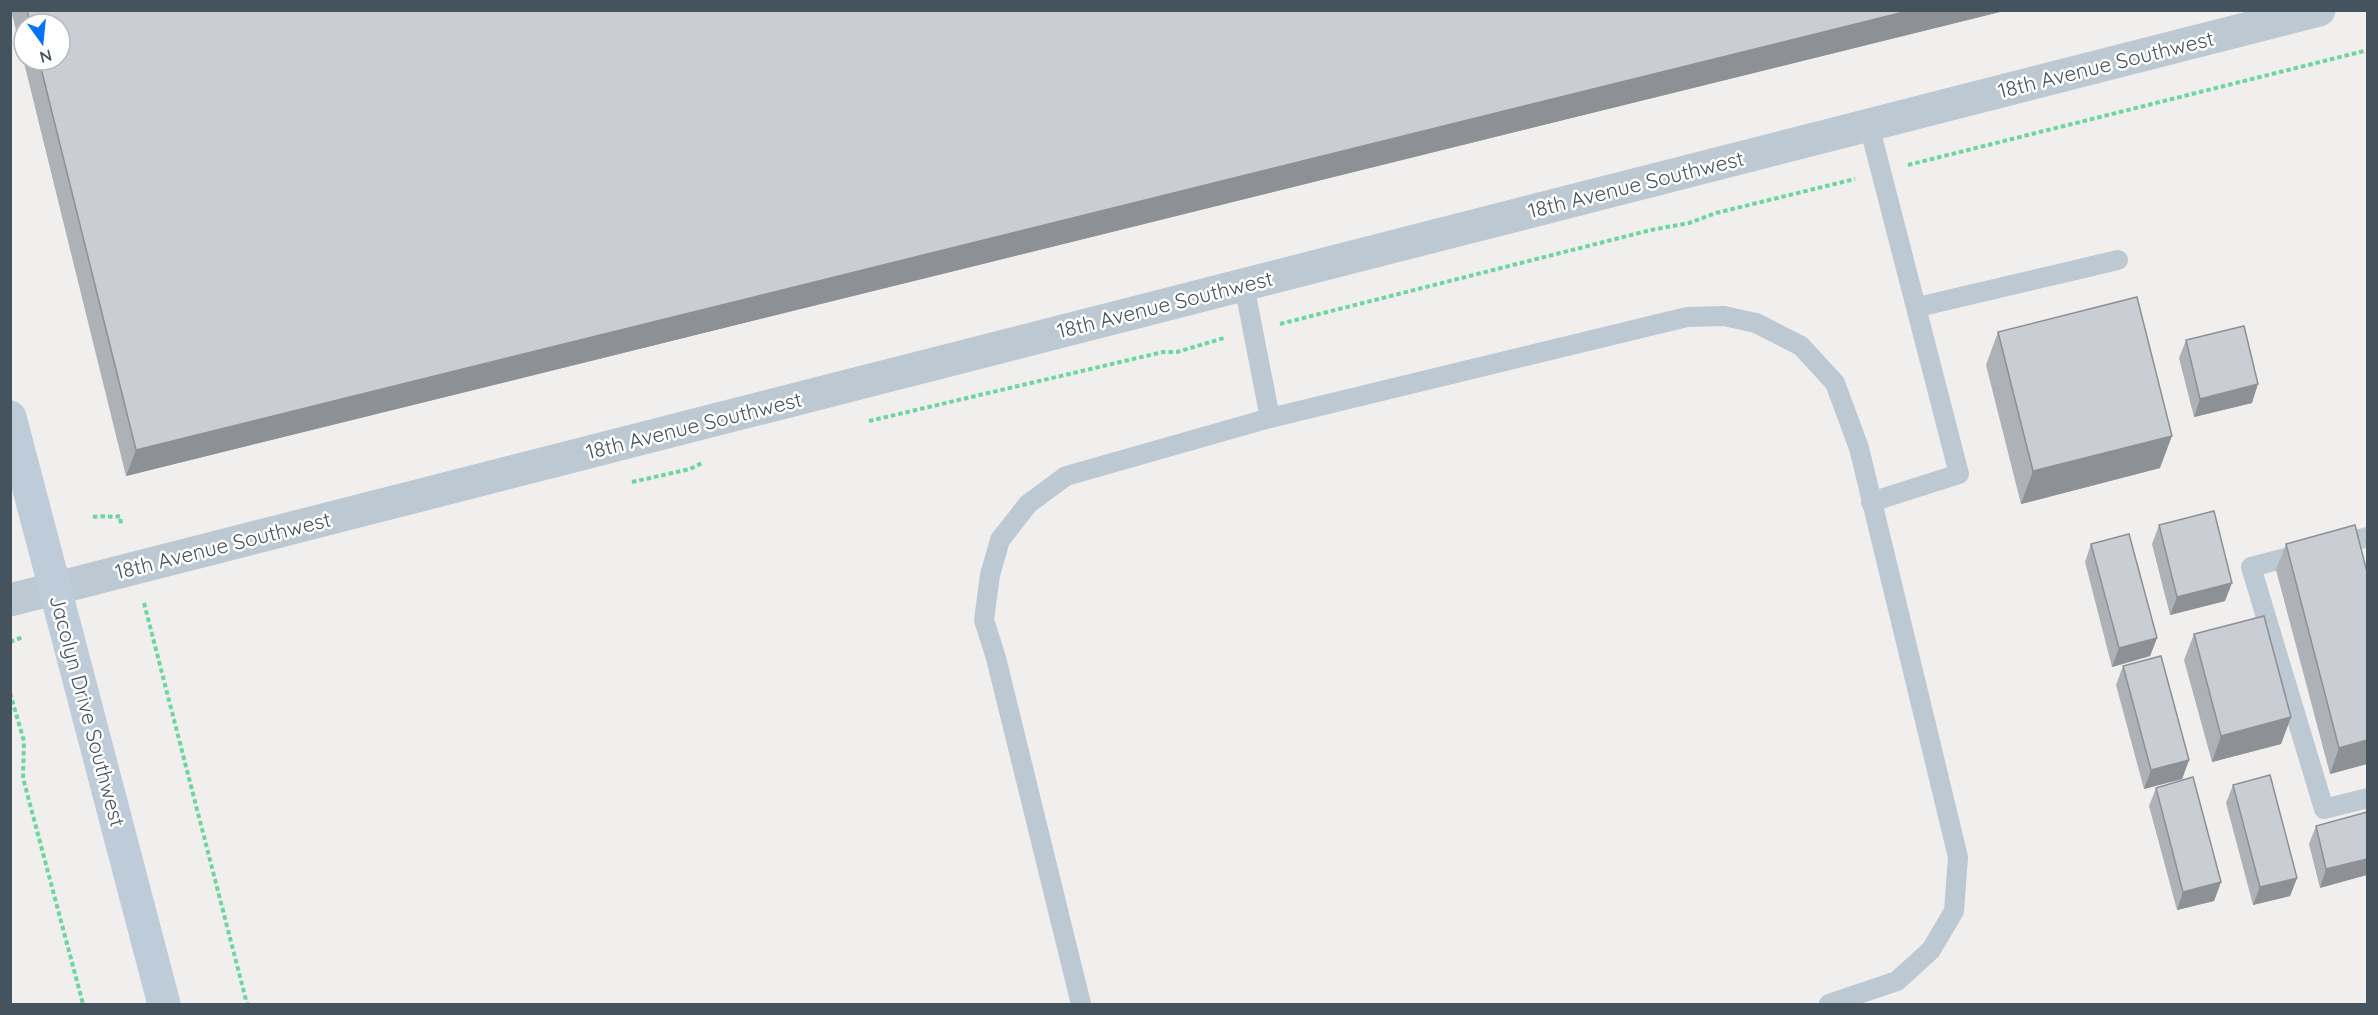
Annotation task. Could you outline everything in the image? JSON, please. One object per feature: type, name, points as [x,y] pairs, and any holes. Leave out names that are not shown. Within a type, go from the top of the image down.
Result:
[{"type":"street","name":"18th Avenue Southwest","points":[[10,600],[2319,10]]},
{"type":"street","name":"Jacolyn Drive Southwest","points":[[10,417],[164,1005]]},
{"type":"lane","points":[[1869,125],[1918,307],[1959,474],[1871,502]]},
{"type":"lane","points":[[1918,307],[2118,260]]},
{"type":"lane","points":[[1244,285],[1270,418]]},
{"type":"lane","points":[[1081,1005],[996,658],[984,620],[990,575],[1000,540],[1028,504],[1066,476],[1270,418],[1687,317],[1724,316],[1756,323],[1801,346],[1835,383],[1859,448],[1958,857],[1954,911],[1931,950],[1897,981],[1829,1005]]},
{"type":"lane","points":[[2367,537],[2251,567],[2324,809],[2367,798]]},
{"type":"path","points":[[862,423],[1163,352],[1177,352],[1651,230],[1689,223],[1716,213],[2367,50]]},
{"type":"path","points":[[620,484],[690,469],[704,462]]},
{"type":"path","points":[[93,517],[106,514],[120,516],[121,526]]},
{"type":"path","points":[[153,599],[143,603],[247,1005]]},
{"type":"path","points":[[10,642],[22,637]]},
{"type":"path","points":[[10,693],[24,741],[23,778],[83,1005]]},
{"type":"building","points":[[27,10],[1912,10],[136,450],[42,72],[72,72],[72,12],[27,12]]},
{"type":"building","points":[[2137,297],[2172,436],[2033,471],[1998,332]]},
{"type":"building","points":[[2244,326],[2258,384],[2200,399],[2186,340]]},
{"type":"building","points":[[2214,511],[2232,583],[2177,597],[2159,525]]},
{"type":"building","points":[[2355,525],[2367,572],[2367,740],[2339,748],[2286,544]]},
{"type":"building","points":[[2129,534],[2157,638],[2119,648],[2091,544]]},
{"type":"building","points":[[2264,616],[2291,717],[2221,736],[2194,634]]},
{"type":"building","points":[[2161,656],[2189,760],[2151,770],[2123,666]]},
{"type":"building","points":[[2270,775],[2297,878],[2260,887],[2233,785]]},
{"type":"building","points":[[2193,777],[2221,882],[2183,892],[2156,788]]},
{"type":"building","points":[[2367,812],[2367,859],[2326,869],[2316,826]]}]
